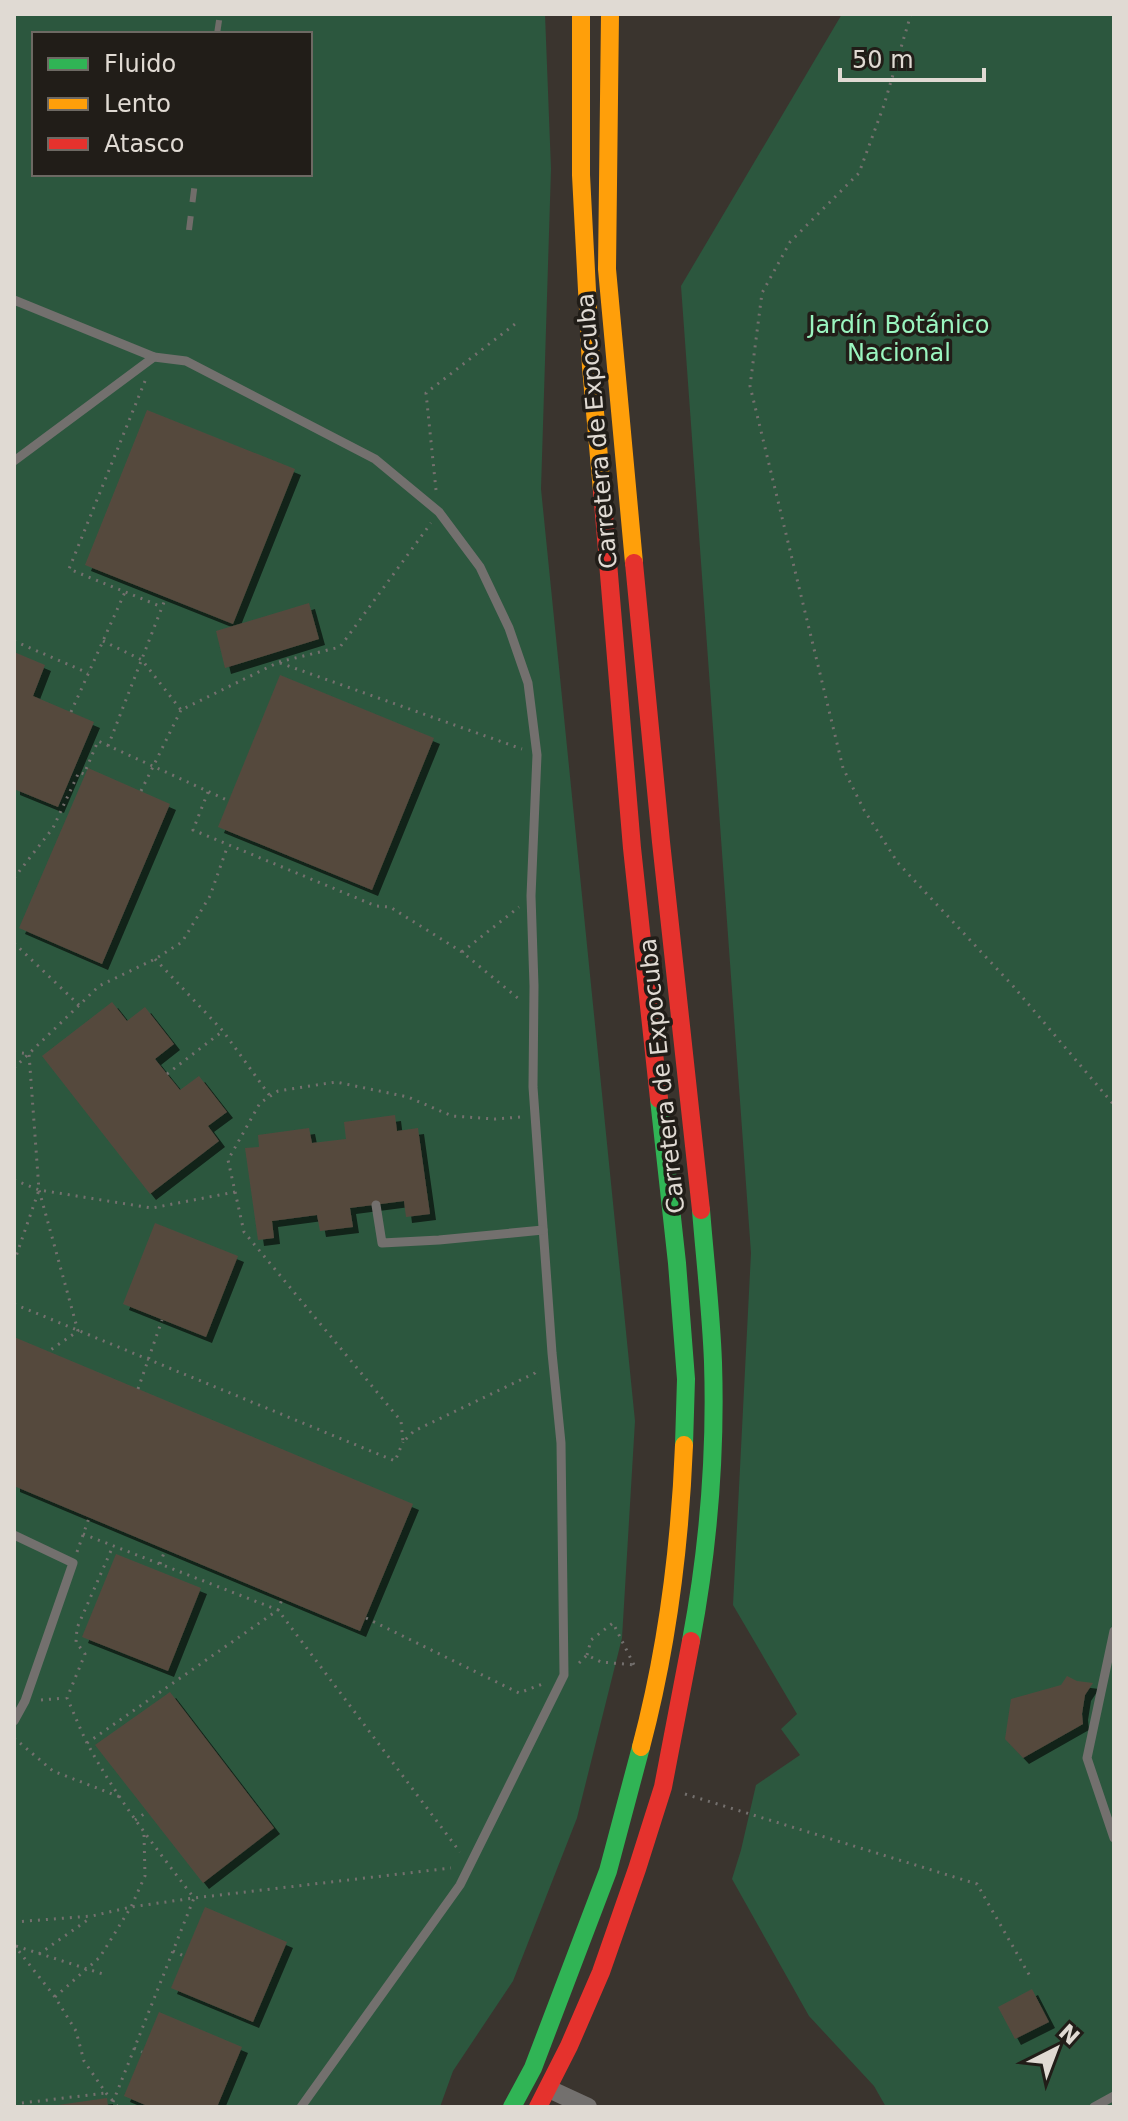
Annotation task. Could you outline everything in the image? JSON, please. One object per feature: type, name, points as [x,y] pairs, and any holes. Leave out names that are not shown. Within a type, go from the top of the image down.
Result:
[{"type":"main road","name":"Carretera de Expocuba","points":[[512,2107],[533,2068],[608,1871],[648,1720],[670,1604],[682,1487],[686,1379],[677,1263],[632,848],[592,383],[581,175],[581,14]]},
{"type":"main road","name":"Carretera de Expocuba","points":[[538,2107],[601,1972],[663,1787],[698,1602],[712,1470],[713,1361],[699,1186],[659,827],[611,329],[607,269],[610,14]]},
{"type":"street","points":[[549,2089],[588,2107]]},
{"type":"lane","points":[[14,300],[154,357],[186,361],[375,459],[439,512],[480,567],[509,628],[528,683],[537,755],[531,896],[533,1087],[561,1443],[564,1675],[460,1885],[301,2107]]},
{"type":"lane","points":[[14,461],[154,357]]},
{"type":"lane","points":[[376,1205],[382,1243],[543,1230]]},
{"type":"lane","points":[[14,1535],[73,1563],[25,1701],[14,1721]]},
{"type":"lane","points":[[1114,1631],[1087,1758],[1114,1838]]},
{"type":"lane","points":[[1094,2107],[1114,2096]]},
{"type":"path","points":[[911,14],[884,105],[859,173],[790,242],[762,293],[750,386],[843,768],[864,810],[898,863],[1013,986],[1114,1105]]},
{"type":"path","points":[[141,791],[181,710],[279,662],[340,647],[439,512],[426,393],[515,324]]},
{"type":"path","points":[[154,357],[69,569],[162,607]]},
{"type":"path","points":[[71,712],[125,592]]},
{"type":"path","points":[[108,746],[166,597]]},
{"type":"path","points":[[14,641],[89,674]]},
{"type":"path","points":[[103,641],[142,660],[181,710]]},
{"type":"path","points":[[279,662],[537,755]]},
{"type":"path","points":[[14,878],[53,828],[79,772],[84,774],[98,741],[229,801]]},
{"type":"path","points":[[208,792],[193,830],[376,906],[390,907],[462,952],[534,1012]]},
{"type":"path","points":[[14,1068],[99,986],[182,942],[210,896],[228,845]]},
{"type":"path","points":[[462,952],[531,896]]},
{"type":"path","points":[[14,943],[79,1005]]},
{"type":"path","points":[[155,959],[223,1031],[270,1096]]},
{"type":"path","points":[[167,1074],[223,1031]]},
{"type":"path","points":[[14,1052],[29,1054]]},
{"type":"path","points":[[29,1054],[39,1190],[78,1331]]},
{"type":"path","points":[[14,1180],[39,1190],[152,1208],[235,1192]]},
{"type":"path","points":[[14,1262],[39,1190]]},
{"type":"path","points":[[14,1304],[395,1461],[403,1442]]},
{"type":"path","points":[[138,1389],[162,1320]]},
{"type":"path","points":[[49,1351],[78,1331]]},
{"type":"path","points":[[73,1563],[89,1518]]},
{"type":"path","points":[[83,1534],[278,1610],[470,1865]]},
{"type":"path","points":[[113,1546],[77,1628],[76,1642],[85,1654],[67,1698],[87,1743],[120,1797],[194,1898]]},
{"type":"path","points":[[160,1564],[165,1550]]},
{"type":"path","points":[[87,1743],[278,1610],[282,1599]]},
{"type":"path","points":[[366,1618],[519,1693],[564,1675],[587,1655],[591,1640],[613,1623],[634,1665]]},
{"type":"path","points":[[587,1655],[601,1662],[658,1667]]},
{"type":"path","points":[[25,1701],[67,1698]]},
{"type":"path","points":[[14,1738],[53,1771],[120,1797]]},
{"type":"path","points":[[663,1787],[977,1884],[1031,1978]]},
{"type":"path","points":[[135,1820],[147,1812]]},
{"type":"path","points":[[55,1997],[100,1957],[131,1907],[145,1876],[144,1832]]},
{"type":"path","points":[[14,1922],[92,1916],[194,1898],[470,1865]]},
{"type":"path","points":[[113,2102],[194,1898]]},
{"type":"path","points":[[39,1954],[92,1916]]},
{"type":"path","points":[[15,1946],[103,1974]]},
{"type":"path","points":[[15,1946],[55,1997],[76,2031],[84,2061],[118,2107]]},
{"type":"path","points":[[173,1951],[184,1956]]},
{"type":"path","points":[[134,2048],[142,2052]]},
{"type":"path","points":[[14,2104],[106,2093]]},
{"type":"path","points":[[63,2098],[65,2104]]},
{"type":"green space","points":[[14,14],[545,14],[551,169],[541,489],[635,1421],[622,1638],[577,1818],[513,1981],[453,2071],[440,2107],[14,2107]]},
{"type":"green space","name":"Jardín Botánico Nacional","points":[[842,14],[1114,14],[1114,2107],[886,2107],[874,2086],[809,2016],[732,1879],[756,1785],[800,1755],[781,1729],[797,1714],[733,1605],[751,1253],[681,286]]},
{"type":"building","points":[[147,410],[295,469],[233,624],[85,565]]},
{"type":"building","points":[[309,603],[319,639],[225,668],[216,631]]},
{"type":"building","points":[[14,652],[45,665],[33,696],[94,722],[58,807],[14,789]]},
{"type":"building","points":[[280,675],[434,738],[372,890],[218,827]]},
{"type":"building","points":[[88,768],[170,804],[102,964],[19,928]]},
{"type":"building","points":[[112,1002],[127,1021],[145,1007],[174,1044],[155,1059],[180,1090],[199,1076],[227,1112],[208,1126],[219,1141],[150,1194],[42,1056]]},
{"type":"building","points":[[395,1115],[397,1131],[418,1128],[430,1214],[406,1217],[404,1201],[350,1208],[353,1227],[320,1231],[317,1215],[272,1221],[274,1238],[258,1240],[245,1148],[259,1147],[258,1135],[309,1128],[312,1143],[346,1139],[344,1122]]},
{"type":"building","points":[[155,1223],[238,1256],[206,1337],[123,1304]]},
{"type":"building","points":[[14,1337],[413,1504],[360,1631],[14,1486]]},
{"type":"building","points":[[116,1554],[201,1588],[168,1671],[82,1637]]},
{"type":"building","points":[[1067,1676],[1093,1683],[1085,1695],[1083,1724],[1023,1758],[1005,1739],[1011,1699],[1061,1685]]},
{"type":"building","points":[[170,1692],[274,1828],[203,1883],[95,1745]]},
{"type":"building","points":[[205,1907],[287,1942],[253,2022],[171,1988]]},
{"type":"building","points":[[1032,1989],[1049,2022],[1015,2039],[998,2007]]},
{"type":"building","points":[[159,2012],[242,2047],[217,2107],[150,2107],[124,2096]]},
{"type":"building","points":[[107,2098],[108,2107],[58,2107],[58,2105]]},
{"type":"railway","points":[[217,32],[220,14]]},
{"type":"railway","points":[[189,230],[196,176]]},
{"type":"traffic: fast","points":[[659,1099],[686,1379],[684,1445]]},
{"type":"traffic: fast","points":[[691,1641],[706,1537],[714,1397],[701,1210]]},
{"type":"traffic: fast","points":[[512,2107],[533,2068],[608,1871],[641,1747]]},
{"type":"traffic: slow","points":[[581,14],[581,175],[591,367],[602,491]]},
{"type":"traffic: slow","points":[[610,14],[607,269],[634,563]]},
{"type":"traffic: slow","points":[[641,1747],[671,1597],[684,1445]]},
{"type":"traffic: jam","points":[[602,491],[632,848],[659,1099]]},
{"type":"traffic: jam","points":[[634,563],[701,1210]]},
{"type":"traffic: jam","points":[[538,2107],[601,1972],[637,1869],[663,1787],[691,1641]]}]
